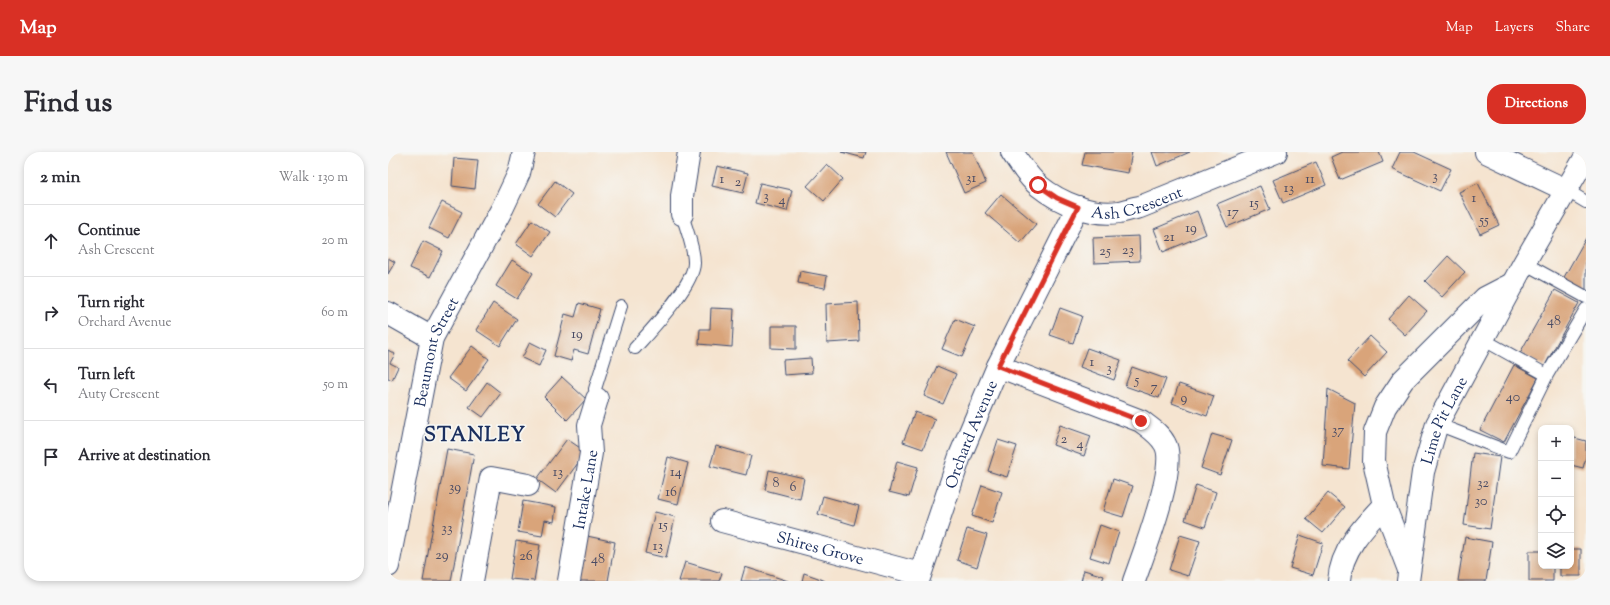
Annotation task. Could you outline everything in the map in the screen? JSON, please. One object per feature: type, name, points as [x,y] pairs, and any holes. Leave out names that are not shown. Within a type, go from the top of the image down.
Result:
[{"type":"street","name":"Beaumont Street","points":[[388,566],[432,338],[503,207],[519,173],[524,152]]},
{"type":"street","points":[[682,214],[682,196],[689,152]]},
{"type":"street","name":"Ash Crescent","points":[[1012,152],[1023,169],[1038,185],[1057,198],[1078,207],[1096,211],[1118,212],[1140,207],[1276,152]]},
{"type":"street","points":[[1486,152],[1566,190]]},
{"type":"street","name":"Lime Pit Lane","points":[[1409,575],[1423,472],[1437,424],[1484,340],[1524,263],[1586,156]]},
{"type":"street","name":"Orchard Avenue","points":[[919,578],[960,456],[998,366],[1078,207]]},
{"type":"street","name":"Lime Pit Lane","points":[[1409,575],[1384,505],[1374,461],[1375,432],[1385,406],[1403,380],[1485,298],[1514,283]]},
{"type":"street","points":[[388,314],[432,338]]},
{"type":"street","points":[[998,366],[1141,421],[1155,431],[1166,445],[1169,461],[1166,479],[1134,581]]},
{"type":"street","name":"Intake Lane","points":[[569,581],[592,453],[589,425],[597,399]]},
{"type":"street","points":[[472,581],[491,478],[528,485]]},
{"type":"street","points":[[1339,581],[1348,550],[1366,524],[1384,505]]},
{"type":"street","name":"Shires Grove","points":[[722,521],[919,578]]},
{"type":"lane","points":[[1566,190],[1586,202]]},
{"type":"lane","points":[[635,348],[678,297],[692,272],[694,262],[682,214]]},
{"type":"lane","points":[[1524,263],[1586,297]]},
{"type":"lane","points":[[597,399],[595,389],[621,306]]},
{"type":"lane","points":[[1437,424],[1509,452],[1547,375],[1586,309]]},
{"type":"lane","points":[[1484,340],[1547,375]]},
{"type":"building","points":[[841,152],[866,152],[864,158]]},
{"type":"building","points":[[946,152],[973,152],[986,183],[964,193]]},
{"type":"building","points":[[1085,152],[1132,152],[1128,173],[1082,165]]},
{"type":"building","points":[[1152,152],[1190,152],[1157,166]]},
{"type":"building","points":[[1342,152],[1379,152],[1383,162],[1340,180],[1331,157]]},
{"type":"building","points":[[1400,152],[1414,152],[1451,169],[1440,191],[1392,169]]},
{"type":"building","points":[[454,158],[478,160],[475,189],[452,186]]},
{"type":"building","points":[[1316,162],[1326,185],[1283,203],[1273,180]]},
{"type":"building","points":[[827,164],[843,179],[824,201],[807,186]]},
{"type":"building","points":[[717,166],[748,173],[743,193],[712,186]]},
{"type":"building","points":[[555,181],[572,194],[555,217],[538,204]]},
{"type":"building","points":[[760,183],[792,190],[787,211],[755,203]]},
{"type":"building","points":[[1478,183],[1499,225],[1480,234],[1459,192]]},
{"type":"building","points":[[1260,186],[1270,209],[1227,227],[1217,204]]},
{"type":"building","points":[[1001,194],[1036,224],[1020,243],[985,213]]},
{"type":"building","points":[[442,202],[462,212],[449,238],[429,228]]},
{"type":"building","points":[[1197,211],[1206,234],[1163,252],[1154,229]]},
{"type":"building","points":[[532,220],[550,232],[533,256],[516,244]]},
{"type":"building","points":[[1139,236],[1140,261],[1094,263],[1093,238]]},
{"type":"building","points":[[1586,238],[1586,292],[1563,279]]},
{"type":"building","points":[[423,241],[443,251],[430,277],[410,268]]},
{"type":"building","points":[[1448,256],[1465,272],[1442,297],[1425,281]]},
{"type":"building","points":[[388,258],[395,262],[388,274]]},
{"type":"building","points":[[512,260],[533,273],[517,299],[496,286]]},
{"type":"building","points":[[800,271],[827,276],[825,288],[798,283]]},
{"type":"building","points":[[1555,290],[1579,303],[1544,367],[1520,353]]},
{"type":"building","points":[[1409,295],[1427,311],[1405,335],[1388,319]]},
{"type":"building","points":[[858,302],[859,341],[827,343],[826,304]]},
{"type":"building","points":[[493,303],[517,319],[500,346],[476,330]]},
{"type":"building","points":[[579,303],[600,309],[588,354],[574,350],[571,361],[554,356],[565,314],[575,317]]},
{"type":"building","points":[[711,308],[734,309],[732,347],[699,344],[700,329],[710,329]]},
{"type":"building","points":[[1060,308],[1082,316],[1073,343],[1050,335]]},
{"type":"building","points":[[955,319],[975,327],[962,357],[942,349]]},
{"type":"building","points":[[771,326],[796,326],[796,349],[771,348]]},
{"type":"building","points":[[1370,336],[1387,352],[1364,377],[1347,361]]},
{"type":"building","points":[[530,342],[546,350],[539,366],[522,358]]},
{"type":"building","points":[[472,346],[489,359],[466,391],[448,378]]},
{"type":"building","points":[[1087,348],[1121,360],[1114,380],[1080,367]]},
{"type":"building","points":[[388,350],[395,354],[390,363],[398,367],[392,380],[388,378]]},
{"type":"building","points":[[811,358],[812,373],[784,375],[783,360]]},
{"type":"building","points":[[1514,365],[1538,378],[1504,442],[1480,430]]},
{"type":"building","points":[[937,366],[956,374],[943,404],[924,396]]},
{"type":"building","points":[[1132,367],[1166,379],[1159,398],[1125,386]]},
{"type":"building","points":[[562,377],[586,399],[567,420],[544,397]]},
{"type":"building","points":[[487,382],[501,393],[483,417],[469,407]]},
{"type":"building","points":[[1179,384],[1214,396],[1207,416],[1172,403]]},
{"type":"building","points":[[1328,389],[1355,403],[1349,469],[1323,466]]},
{"type":"building","points":[[915,412],[935,419],[923,449],[903,442]]},
{"type":"building","points":[[1060,425],[1091,436],[1084,456],[1053,445]]},
{"type":"building","points":[[1212,434],[1232,440],[1220,475],[1201,468]]},
{"type":"building","points":[[1574,438],[1586,441],[1586,457],[1583,468],[1574,466]]},
{"type":"building","points":[[567,439],[586,452],[556,493],[537,479]]},
{"type":"building","points":[[998,440],[1017,446],[1007,477],[988,471]]},
{"type":"building","points":[[716,446],[751,456],[746,475],[710,466]]},
{"type":"building","points":[[447,449],[474,454],[451,581],[423,581]]},
{"type":"building","points":[[1473,453],[1500,457],[1490,529],[1464,525]]},
{"type":"building","points":[[668,457],[688,463],[678,504],[658,499]]},
{"type":"building","points":[[897,461],[918,467],[909,497],[889,492]]},
{"type":"building","points":[[769,470],[804,478],[800,499],[765,490]]},
{"type":"building","points":[[1113,479],[1133,486],[1123,517],[1103,511]]},
{"type":"building","points":[[982,485],[1002,492],[992,523],[972,516]]},
{"type":"building","points":[[1196,485],[1216,492],[1205,527],[1185,520]]},
{"type":"building","points":[[1328,493],[1345,507],[1323,533],[1306,519]]},
{"type":"building","points":[[823,496],[859,506],[854,525],[818,514]]},
{"type":"building","points":[[523,501],[556,507],[554,522],[545,520],[542,536],[518,532]]},
{"type":"building","points":[[655,512],[675,517],[666,558],[645,553]]},
{"type":"building","points":[[1100,525],[1119,532],[1109,563],[1090,557]]},
{"type":"building","points":[[967,529],[987,535],[977,567],[957,560]]},
{"type":"building","points":[[1180,535],[1200,541],[1188,576],[1169,570]]},
{"type":"building","points":[[1300,535],[1323,543],[1313,575],[1290,568]]},
{"type":"building","points":[[587,536],[615,542],[608,581],[579,581]]},
{"type":"building","points":[[1465,537],[1492,542],[1486,581],[1458,581]]},
{"type":"building","points":[[516,541],[540,545],[534,581],[510,579]]},
{"type":"building","points":[[1574,549],[1581,549],[1581,576],[1560,576],[1560,569],[1574,569]]},
{"type":"building","points":[[1529,551],[1538,551],[1538,569],[1553,569],[1553,581],[1529,581]]},
{"type":"building","points":[[685,562],[722,573],[719,581],[679,581]]},
{"type":"building","points":[[745,567],[788,581],[741,581]]},
{"type":"building","points":[[1084,570],[1104,576],[1102,581],[1081,581]]},
{"type":"building","points":[[804,573],[821,579],[825,581],[802,581]]},
{"type":"district","name":"STANLEY","points":[[475,434]]},
{"type":"route","points":[[1038,185],[1057,198],[1078,207],[998,366],[1141,421]]}]
